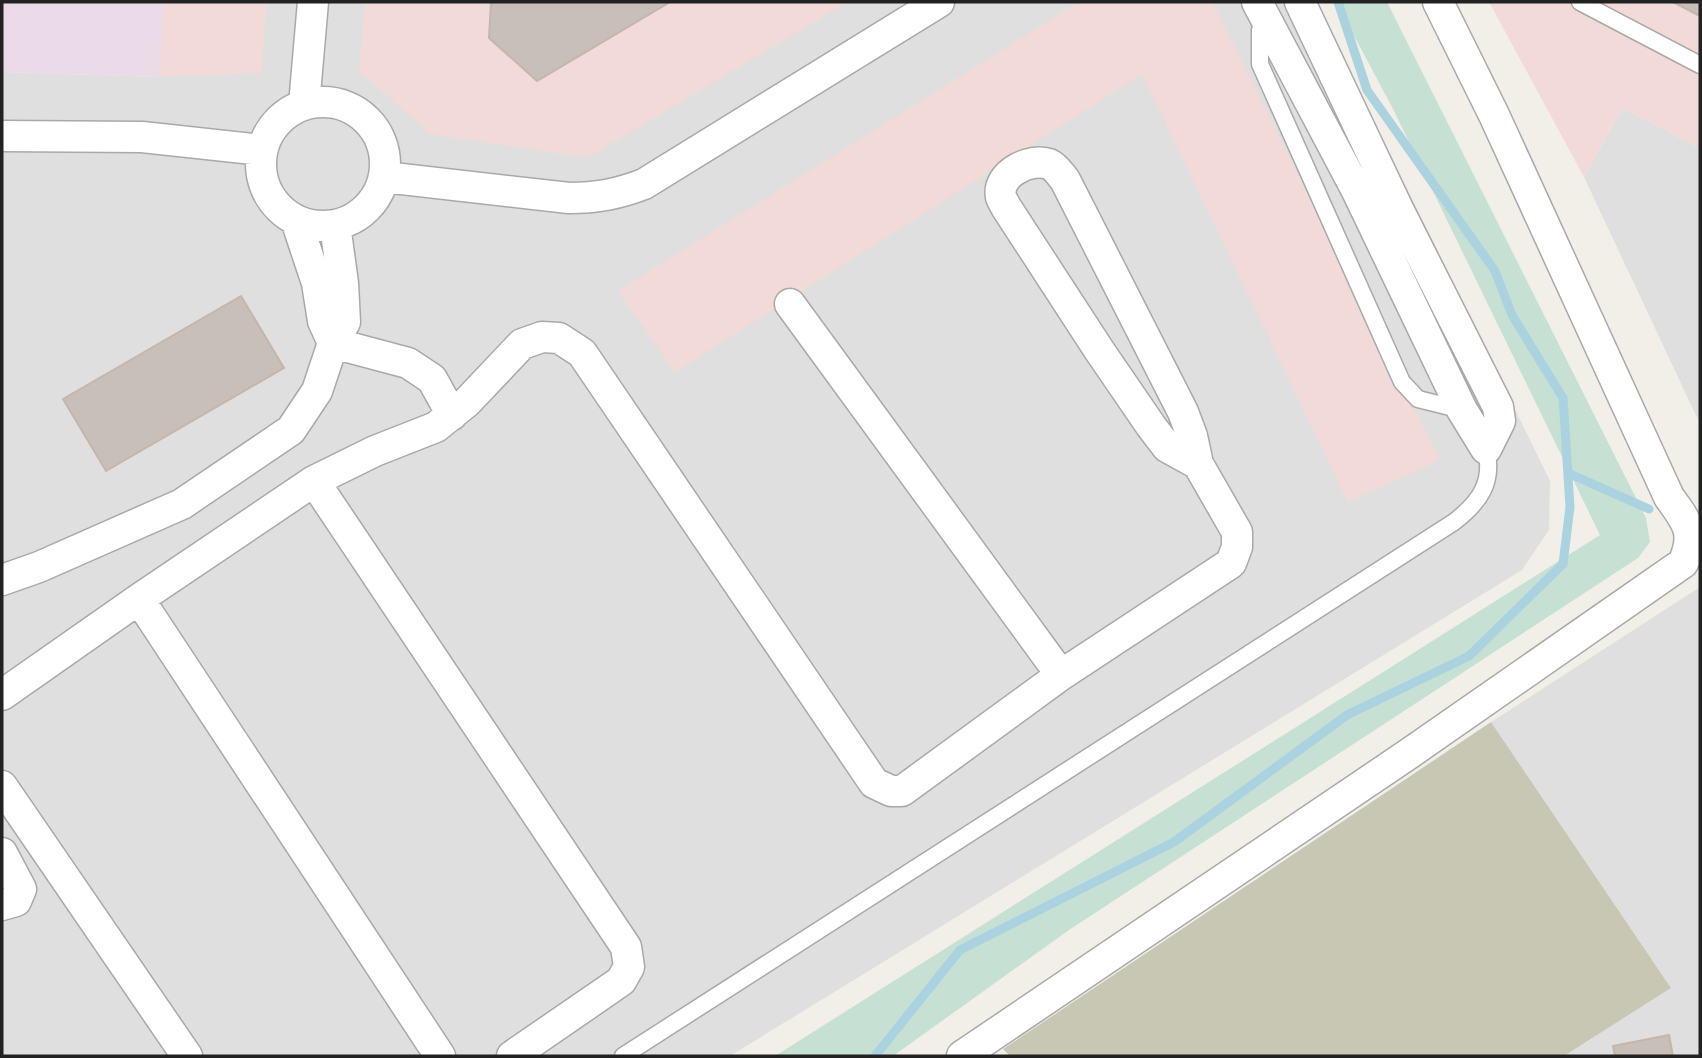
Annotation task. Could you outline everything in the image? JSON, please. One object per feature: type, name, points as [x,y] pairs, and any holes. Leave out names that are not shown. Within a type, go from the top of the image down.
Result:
[{"type":"street","points":[[303,105],[313,2]]},
{"type":"street","points":[[384,177],[569,198],[618,195],[644,184],[939,2]]},
{"type":"street","points":[[1300,2],[1498,407],[1500,421],[1486,449]]},
{"type":"street","points":[[962,1056],[1410,753],[1683,563],[1690,547],[1690,532],[1669,497],[1494,114],[1438,2]]},
{"type":"street","points":[[1262,10],[1357,191],[1462,410],[1486,449]]},
{"type":"street","points":[[325,102],[346,106],[365,118],[378,135],[385,155],[384,177],[378,194],[367,209],[353,219],[335,225],[315,226],[296,220],[278,208],[266,191],[260,170],[262,150],[270,130],[285,115],[303,105],[325,102]]},
{"type":"street","points":[[2,136],[142,137],[262,150]]},
{"type":"street","points":[[2,695],[314,481],[375,451],[436,427],[452,415],[522,344],[542,337],[559,338],[582,353],[874,783],[883,789],[902,791],[1061,675],[1231,563],[1237,547],[1237,532],[1198,464],[1183,412],[1065,180],[1052,165],[1041,162],[1030,164],[1006,177],[1002,184],[1001,196],[1006,207],[1151,426],[1167,447],[1198,464]]},
{"type":"street","points":[[1357,191],[1382,174]]},
{"type":"street","points":[[296,220],[317,283],[323,321],[333,343]]},
{"type":"street","points":[[2,580],[39,568],[182,504],[291,430],[317,391],[333,343],[345,322],[335,225]]},
{"type":"street","points":[[790,304],[1061,675]]},
{"type":"street","points":[[333,343],[408,363],[432,379],[452,415]]},
{"type":"street","points":[[314,481],[626,947],[629,967],[621,981],[512,1056]]},
{"type":"street","points":[[139,599],[440,1056]]},
{"type":"street","points":[[2,786],[187,1056]]},
{"type":"street","points":[[2,853],[21,889],[16,901],[2,905]]},
{"type":"lane","points":[[1580,2],[1700,65]]},
{"type":"lane","points":[[1262,10],[1260,64],[1402,382],[1418,399],[1462,410]]},
{"type":"lane","points":[[623,1056],[1454,522],[1481,497],[1489,461],[1486,449]]},
{"type":"shaded area","points":[[2,2],[163,2],[159,77],[2,72]]},
{"type":"shaded area","points":[[163,2],[1316,2],[1550,481],[1549,530],[1522,570],[730,1056],[2,1056],[2,72],[159,77]]},
{"type":"shaded area","points":[[163,2],[267,2],[261,73],[159,77]]},
{"type":"shaded area","points":[[365,2],[847,2],[587,158],[431,134],[359,71]]},
{"type":"shaded area","points":[[1079,2],[1212,2],[1440,460],[1348,502],[1142,74],[675,372],[618,291]]},
{"type":"shaded area","points":[[1336,2],[1387,2],[1646,518],[1650,542],[1638,558],[1069,930],[893,1056],[775,1056],[1600,535],[1392,107]]},
{"type":"shaded area","points":[[1489,2],[1700,2],[1700,148],[1622,108],[1584,177]]},
{"type":"shaded area","points":[[1622,108],[1700,148],[1700,424],[1584,177]]},
{"type":"shaded area","points":[[1700,587],[1700,1056],[1564,1056],[1671,988],[1491,722]]},
{"type":"shaded area","points":[[1491,722],[1671,988],[1564,1056],[1010,1056],[1003,1049]]},
{"type":"building","points":[[491,2],[670,2],[537,81],[489,38]]},
{"type":"building","points":[[1673,2],[1700,2],[1700,16]]},
{"type":"building","points":[[241,296],[284,368],[106,471],[63,399]]},
{"type":"building","points":[[1669,1035],[1673,1056],[1615,1056],[1613,1046]]},
{"type":"waterway","points":[[875,1056],[960,950],[1174,842],[1347,715],[1469,656],[1563,564],[1570,507],[1563,398],[1512,315],[1495,271],[1367,90],[1338,2]]},
{"type":"waterway","points":[[1568,473],[1649,509]]}]
